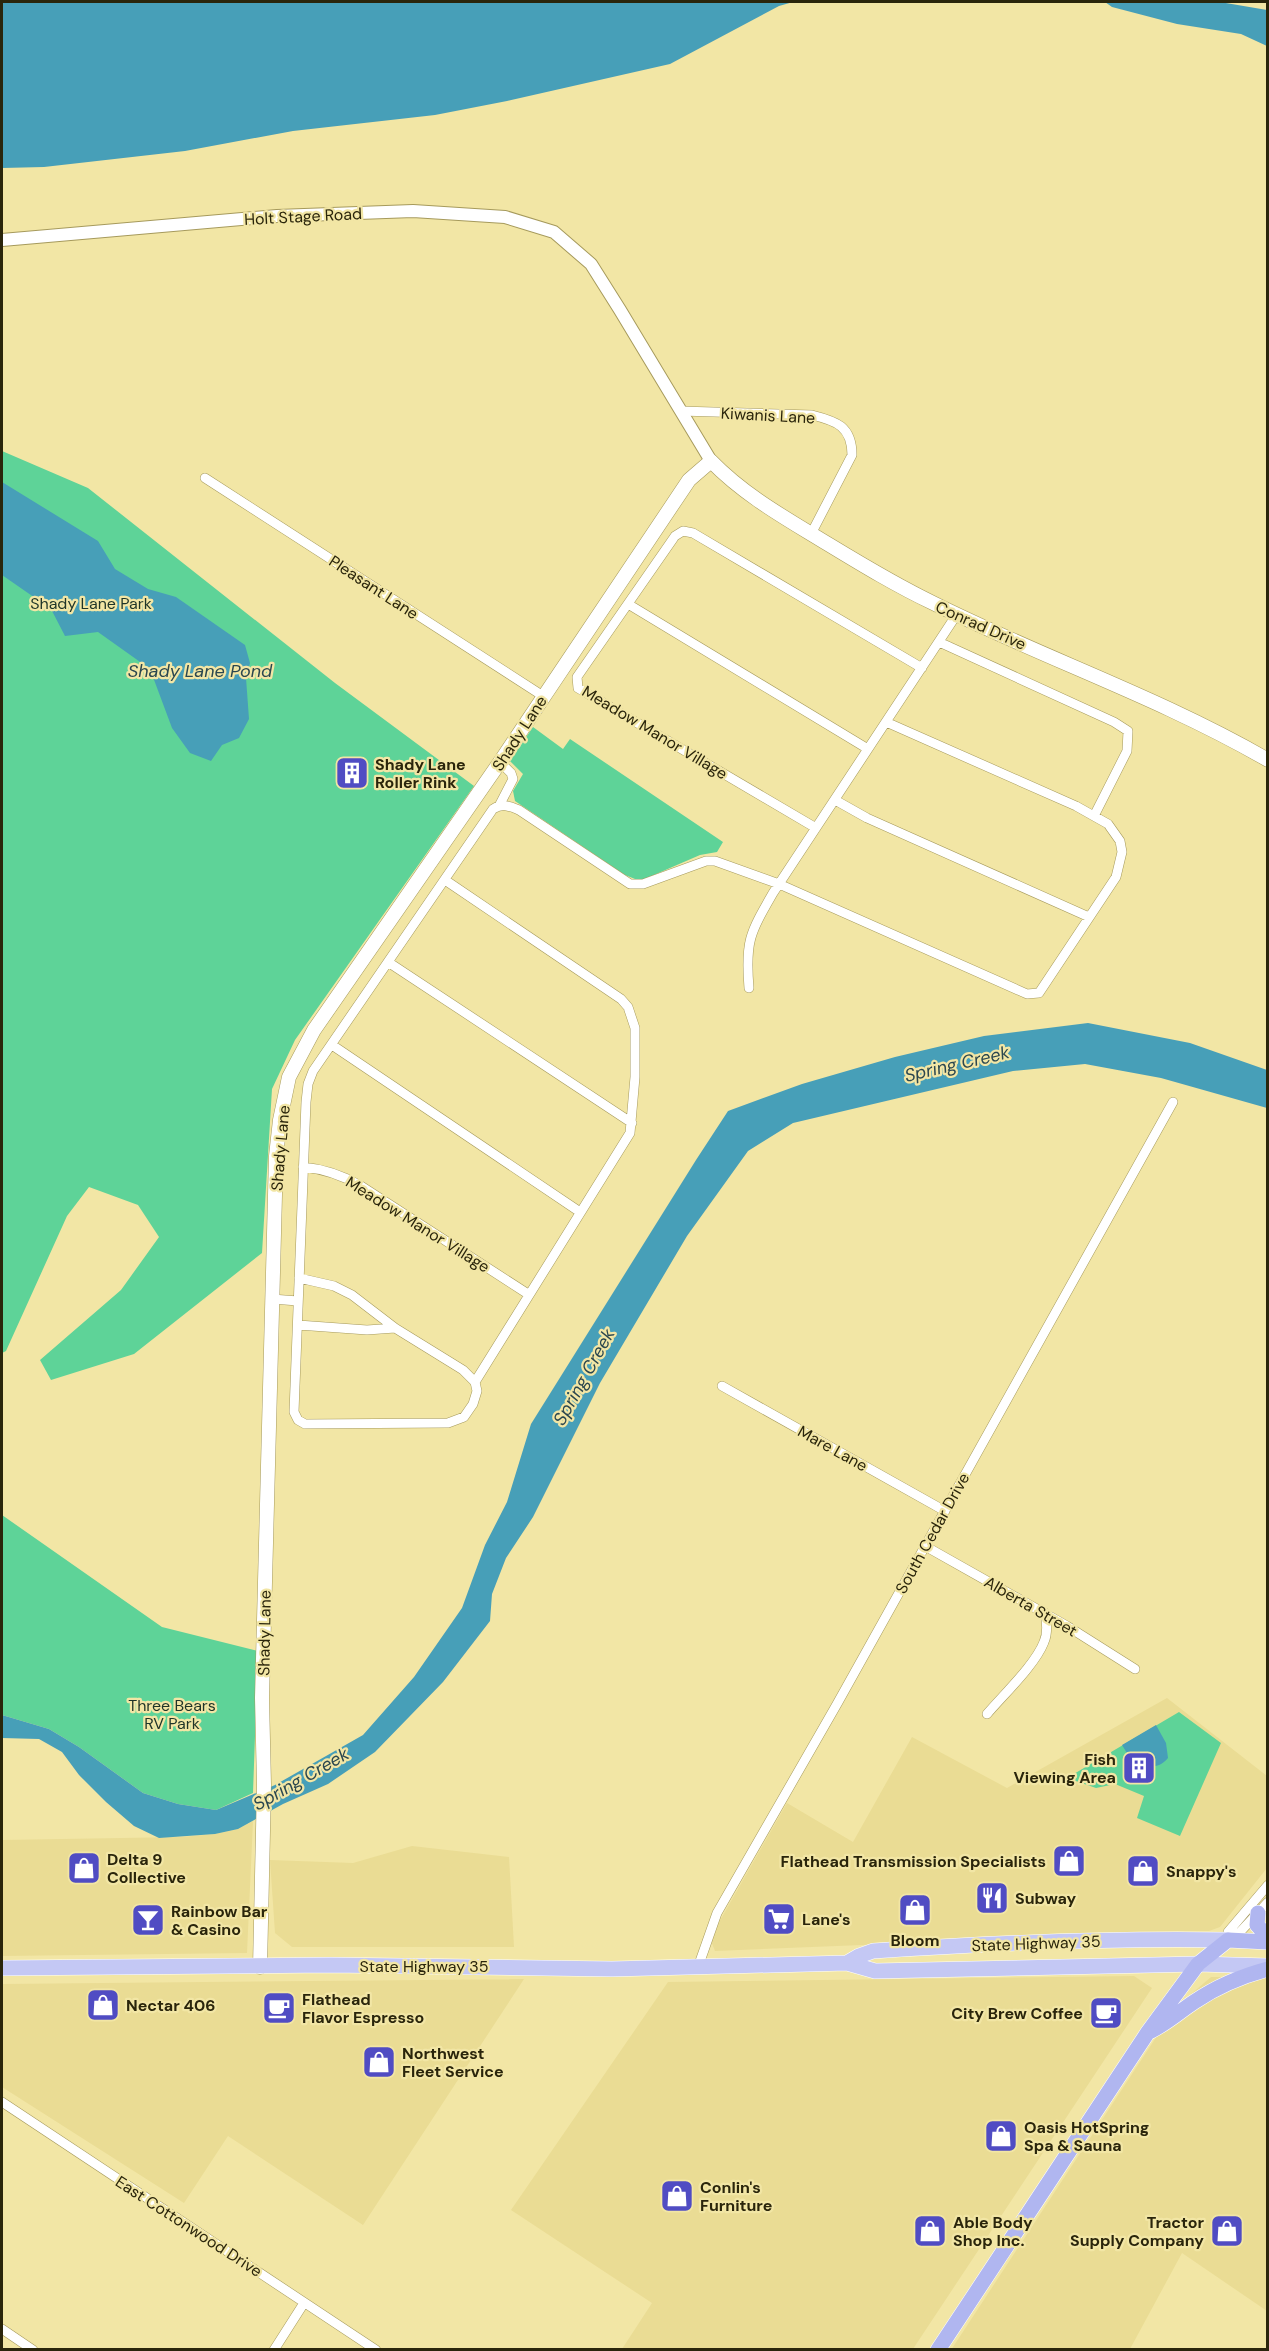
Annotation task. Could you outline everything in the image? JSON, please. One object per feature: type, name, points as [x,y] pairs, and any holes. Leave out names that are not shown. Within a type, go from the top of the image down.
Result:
[{"type":"highway","points":[[1263,1907],[1257,1925],[1268,1937]]},
{"type":"highway","points":[[938,2349],[1148,2032],[1198,1964],[1228,1941],[1268,1942]]},
{"type":"highway","points":[[1148,2032],[1169,2022],[1205,1995],[1268,1967]]},
{"type":"main road","name":"Conrad Drive","points":[[711,461],[741,489],[892,582],[957,614],[1086,671],[1268,760]]},
{"type":"main road","name":"Shady Lane","points":[[260,1967],[264,1785],[262,1698],[276,1156],[280,1120],[289,1077],[314,1030],[500,762],[690,480],[711,461]]},
{"type":"main road","name":"State Highway 35","points":[[848,1963],[873,1951],[1001,1943],[1159,1939],[1228,1941]]},
{"type":"main road","name":"State Highway 35","points":[[2,1968],[331,1965],[612,1969],[848,1963],[876,1971],[1198,1964],[1268,1967]]},
{"type":"street","name":"Holt Stage Road","points":[[2,240],[277,216],[413,211],[505,217],[554,232],[591,264],[680,411]]},
{"type":"street","points":[[680,411],[711,461]]},
{"type":"street","name":"Kiwanis Lane","points":[[680,411],[812,415],[831,420],[849,433],[852,455],[811,534]]},
{"type":"street","name":"Pleasant Lane","points":[[205,478],[543,696]]},
{"type":"street","name":"Meadow Manor Village","points":[[816,828],[578,688],[577,677],[675,536],[683,531],[693,533],[922,668]]},
{"type":"street","points":[[628,604],[868,749]]},
{"type":"street","points":[[749,987],[746,956],[753,928],[779,884],[957,614]]},
{"type":"street","points":[[939,642],[1114,722],[1128,732],[1127,751],[1094,816]]},
{"type":"street","points":[[299,1278],[334,1286],[352,1295],[395,1328],[463,1370],[475,1382],[477,1391],[464,1417],[448,1423],[305,1424],[298,1420],[294,1412],[303,1167],[308,1084],[313,1071],[493,809],[499,806],[507,805],[519,810],[630,884],[643,884],[706,861],[715,861],[779,884],[1027,994],[1039,993],[1116,877],[1122,852],[1120,841],[1108,824],[1077,806],[886,722]]},
{"type":"street","points":[[499,806],[513,779],[511,773],[500,762]]},
{"type":"street","points":[[835,800],[867,818],[1089,917]]},
{"type":"street","points":[[445,880],[621,999],[628,1007],[635,1028],[630,1133],[475,1382]]},
{"type":"street","points":[[388,962],[632,1124]]},
{"type":"street","points":[[332,1045],[580,1212]]},
{"type":"street","name":"South Cedar Drive","points":[[698,1967],[717,1913],[1173,1102]]},
{"type":"street","name":"Meadow Manor Village","points":[[303,1167],[328,1171],[361,1186],[528,1294]]},
{"type":"street","points":[[272,1299],[298,1301]]},
{"type":"street","points":[[298,1325],[367,1329],[395,1328]]},
{"type":"street","name":"Mare Lane","points":[[722,1386],[945,1511]]},
{"type":"street","name":"Alberta Street","points":[[925,1546],[1045,1613],[1135,1669]]},
{"type":"street","points":[[987,1714],[1037,1656],[1045,1641],[1047,1626],[1045,1613]]},
{"type":"street","points":[[1228,1941],[1228,1932],[1268,1885]]},
{"type":"street","points":[[1228,1941],[1240,1932],[1263,1907]]},
{"type":"street","name":"East Cottonwood Drive","points":[[2,2102],[376,2349]]},
{"type":"street","points":[[274,2349],[304,2303]]},
{"type":"street","points":[[2,2329],[33,2349]]},
{"type":"shaded area","points":[[1167,1698],[1267,1776],[1267,1868],[1220,1927],[1209,1931],[715,1951],[710,1938],[787,1803],[853,1842],[912,1737],[1007,1788]]},
{"type":"shaded area","points":[[253,1821],[247,1953],[2,1956],[2,1840],[181,1837],[238,1829]]},
{"type":"shaded area","points":[[412,1846],[509,1857],[514,1947],[292,1947],[275,1933],[270,1860],[353,1863]]},
{"type":"shaded area","points":[[1134,1976],[1152,1988],[913,2349],[622,2349],[652,2303],[511,2210],[668,1982]]},
{"type":"shaded area","points":[[1211,1977],[1267,1977],[1267,2311],[1182,2253],[1130,2349],[951,2350],[1176,2007]]},
{"type":"shaded area","points":[[524,1979],[363,2225],[228,2136],[184,2203],[2,2087],[2,1984]]},
{"type":"green space","name":"Shady Lane Park","points":[[2,451],[88,488],[335,683],[474,786],[295,1040],[272,1089],[262,1253],[134,1354],[51,1380],[40,1360],[121,1290],[159,1237],[138,1205],[89,1187],[67,1216],[6,1351],[2,1353]]},
{"type":"green space","points":[[533,727],[563,749],[570,739],[723,842],[717,852],[700,855],[640,881],[625,875],[515,801],[513,791],[523,774],[510,761]]},
{"type":"green space","name":"Three Bears RV Park","points":[[2,1515],[162,1627],[258,1651],[253,1793],[216,1810],[178,1804],[143,1793],[79,1747],[49,1729],[2,1715]]},
{"type":"green space","points":[[1179,1712],[1221,1743],[1180,1836],[1137,1818],[1144,1796],[1115,1784],[1096,1788],[1067,1778]]},
{"type":"water","points":[[2,2],[793,2],[779,6],[670,64],[507,101],[435,115],[293,131],[185,151],[44,167],[2,168]]},
{"type":"water","points":[[1105,2],[1220,2],[1267,10],[1267,46],[1241,34],[1177,24],[1112,7]]},
{"type":"water","name":"Shady Lane Pond","points":[[2,482],[98,541],[115,569],[148,589],[176,597],[245,645],[250,663],[246,678],[249,719],[239,738],[222,745],[211,761],[190,753],[172,728],[150,669],[98,632],[65,636],[51,609],[2,575]]},
{"type":"water","name":"Spring Creek","points":[[1088,1023],[1190,1043],[1267,1070],[1267,1108],[1161,1078],[1085,1064],[1013,1071],[793,1123],[748,1151],[687,1236],[600,1383],[533,1517],[506,1558],[492,1594],[490,1621],[443,1682],[375,1752],[328,1784],[283,1804],[238,1829],[215,1834],[159,1838],[134,1826],[106,1802],[79,1775],[62,1752],[39,1739],[2,1738],[2,1715],[49,1729],[79,1747],[143,1793],[178,1804],[216,1810],[275,1785],[363,1735],[414,1677],[462,1608],[485,1545],[507,1502],[531,1424],[728,1111],[802,1084],[895,1057],[984,1036]]},
{"type":"water","points":[[1156,1725],[1166,1743],[1168,1758],[1156,1766],[1133,1763],[1122,1745]]},
{"type":"place","name":"Shady Lane Roller Rink","points":[[352,773]]},
{"type":"place","name":"Fish Viewing Area","points":[[1139,1768]]},
{"type":"place","name":"Flathead Transmission Specialists","points":[[1069,1861]]},
{"type":"place","name":"Delta 9 Collective","points":[[84,1868]]},
{"type":"place","name":"Snappy's","points":[[1143,1871]]},
{"type":"place","name":"Subway","points":[[992,1898]]},
{"type":"place","name":"Bloom","points":[[915,1910]]},
{"type":"place","name":"Lane's","points":[[779,1919]]},
{"type":"place","name":"Rainbow Bar & Casino","points":[[148,1920]]},
{"type":"place","name":"Nectar 406","points":[[103,2005]]},
{"type":"place","name":"Flathead Flavor Espresso","points":[[279,2008]]},
{"type":"place","name":"City Brew Coffee","points":[[1106,2013]]},
{"type":"place","name":"Northwest Fleet Service","points":[[379,2062]]},
{"type":"place","name":"Oasis HotSpring Spa & Sauna","points":[[1001,2136]]},
{"type":"place","name":"Conlin's Furniture","points":[[677,2196]]},
{"type":"place","name":"Able Body Shop Inc.","points":[[930,2231]]},
{"type":"place","name":"Tractor Supply Company","points":[[1227,2231]]}]
